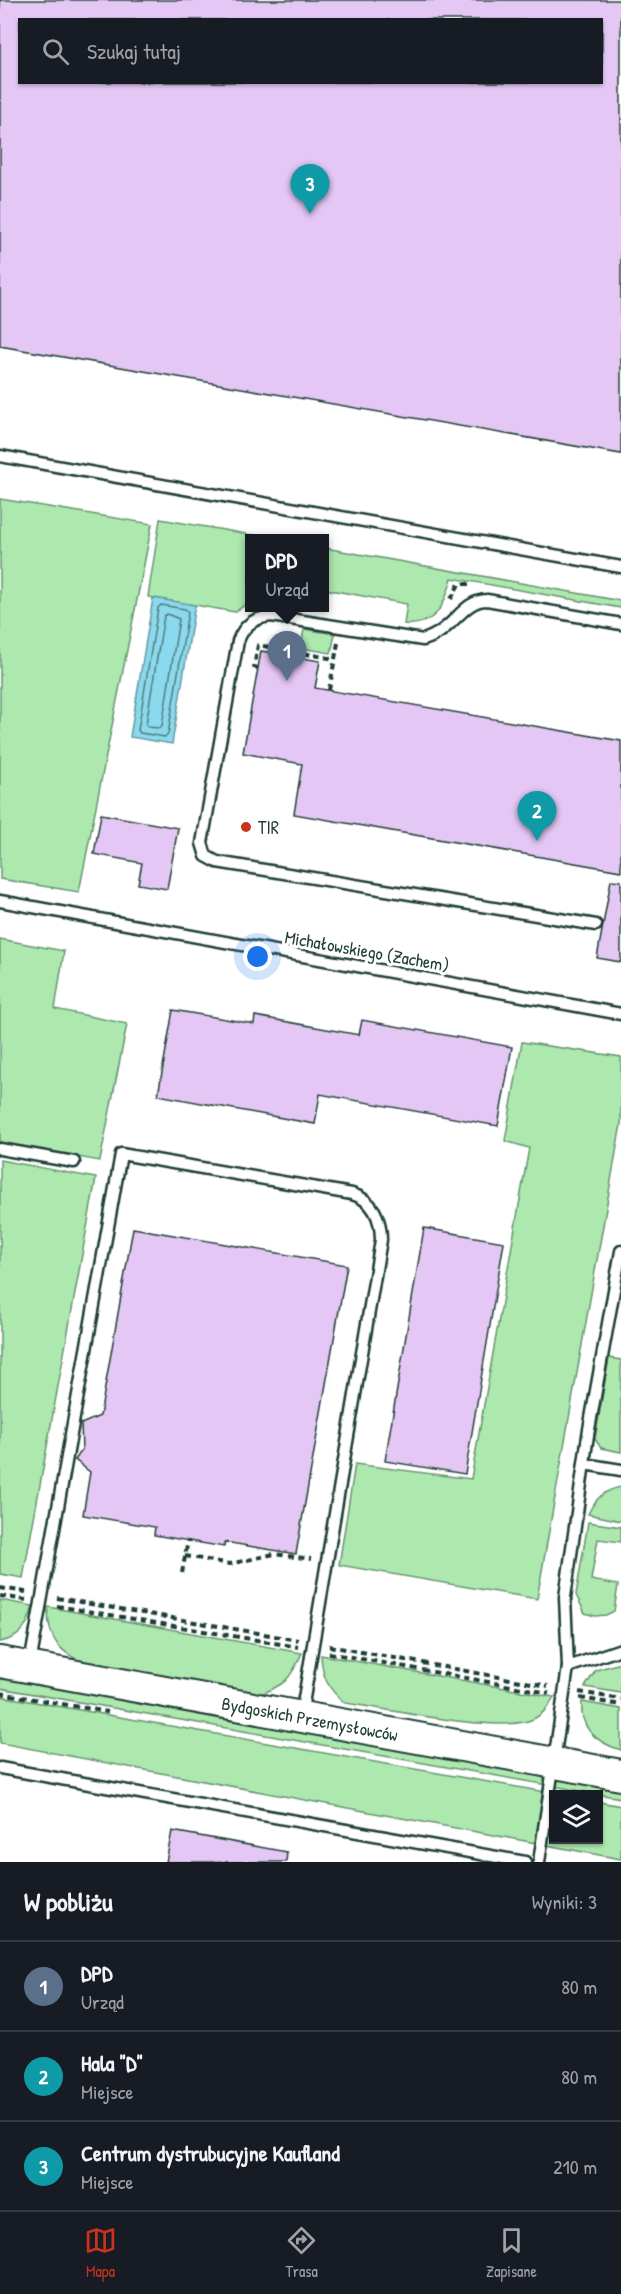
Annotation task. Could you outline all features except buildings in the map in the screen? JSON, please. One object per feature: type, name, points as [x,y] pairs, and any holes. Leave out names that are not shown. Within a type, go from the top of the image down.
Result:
[{"type":"street","name":"Bydgoskich Przemysłowców","points":[[8,1665],[621,1774]]},
{"type":"lane","points":[[0,456],[621,567]]},
{"type":"lane","points":[[596,925],[217,862],[206,855],[202,843],[238,641],[241,633],[253,620],[271,616],[423,640],[443,632],[474,602],[487,600],[621,624]]},
{"type":"lane","name":"Michałowskiego (Zachem)","points":[[0,901],[621,1014]]},
{"type":"lane","points":[[0,1149],[74,1162]]},
{"type":"lane","points":[[8,1665],[121,1154],[352,1194],[365,1199],[375,1210],[380,1225],[381,1240],[300,1717]]},
{"type":"lane","points":[[538,1862],[567,1667],[565,1597],[584,1464],[616,1309],[621,1251]]},
{"type":"lane","points":[[584,1464],[621,1470]]},
{"type":"lane","points":[[567,1667],[621,1649]]},
{"type":"lane","points":[[0,1768],[525,1862]]},
{"type":"path","points":[[258,668],[254,667],[258,645],[335,659]]},
{"type":"path","points":[[182,1573],[188,1540]]},
{"type":"path","points":[[185,1556],[230,1564],[278,1554],[326,1562]]},
{"type":"green space","points":[[0,499],[152,524],[79,892],[0,879]]},
{"type":"green space","points":[[160,519],[247,534],[245,534],[245,605],[235,612],[148,597]]},
{"type":"green space","points":[[329,549],[621,601],[621,608],[452,578],[442,605],[431,618],[415,624],[404,624],[407,604],[329,590]]},
{"type":"green space","points":[[304,629],[335,634],[331,653],[301,648]]},
{"type":"green space","points":[[0,939],[64,951],[55,1009],[127,1024],[100,1161],[0,1143]]},
{"type":"green space","points":[[522,1042],[621,1057],[621,1124],[537,1599],[339,1565],[355,1464],[471,1479],[529,1148],[505,1141]]},
{"type":"green space","points":[[0,1160],[96,1178],[23,1578],[0,1574]]},
{"type":"green space","points":[[609,1358],[621,1360],[621,1452],[601,1448],[595,1439]]},
{"type":"green space","points":[[621,1487],[621,1521],[588,1514],[601,1496]]},
{"type":"green space","points":[[588,1522],[621,1527],[621,1542],[598,1539],[591,1580],[618,1585],[614,1611],[606,1615],[595,1616],[585,1613],[576,1595]]},
{"type":"green space","points":[[0,1600],[33,1606],[29,1620],[22,1630],[13,1638],[0,1642]]},
{"type":"green space","points":[[48,1607],[302,1653],[286,1680],[275,1688],[258,1695],[90,1666],[64,1651],[53,1638],[48,1619]]},
{"type":"green space","points":[[321,1655],[554,1697],[537,1717],[510,1724],[464,1722],[345,1703],[334,1693],[327,1682]]},
{"type":"green space","points":[[621,1663],[621,1693],[585,1687],[596,1670]]},
{"type":"green space","points":[[0,1678],[621,1787],[621,1798],[603,1795],[603,1790],[576,1790],[0,1688]]},
{"type":"green space","points":[[0,1696],[549,1793],[549,1844],[603,1844],[603,1803],[621,1806],[621,1859],[0,1743]]},
{"type":"green space","points":[[582,1702],[621,1709],[621,1750],[592,1734],[584,1720]]},
{"type":"water","points":[[153,598],[195,605],[172,744],[130,737]]},
{"type":"place","name":"Centrum dystrubucyjne Kaufland","points":[[310,214]]},
{"type":"place","name":"DPD","points":[[287,681]]},
{"type":"place","name":"TIR","points":[[246,827]]},
{"type":"place","name":"Hala \"D\"","points":[[537,841]]}]
